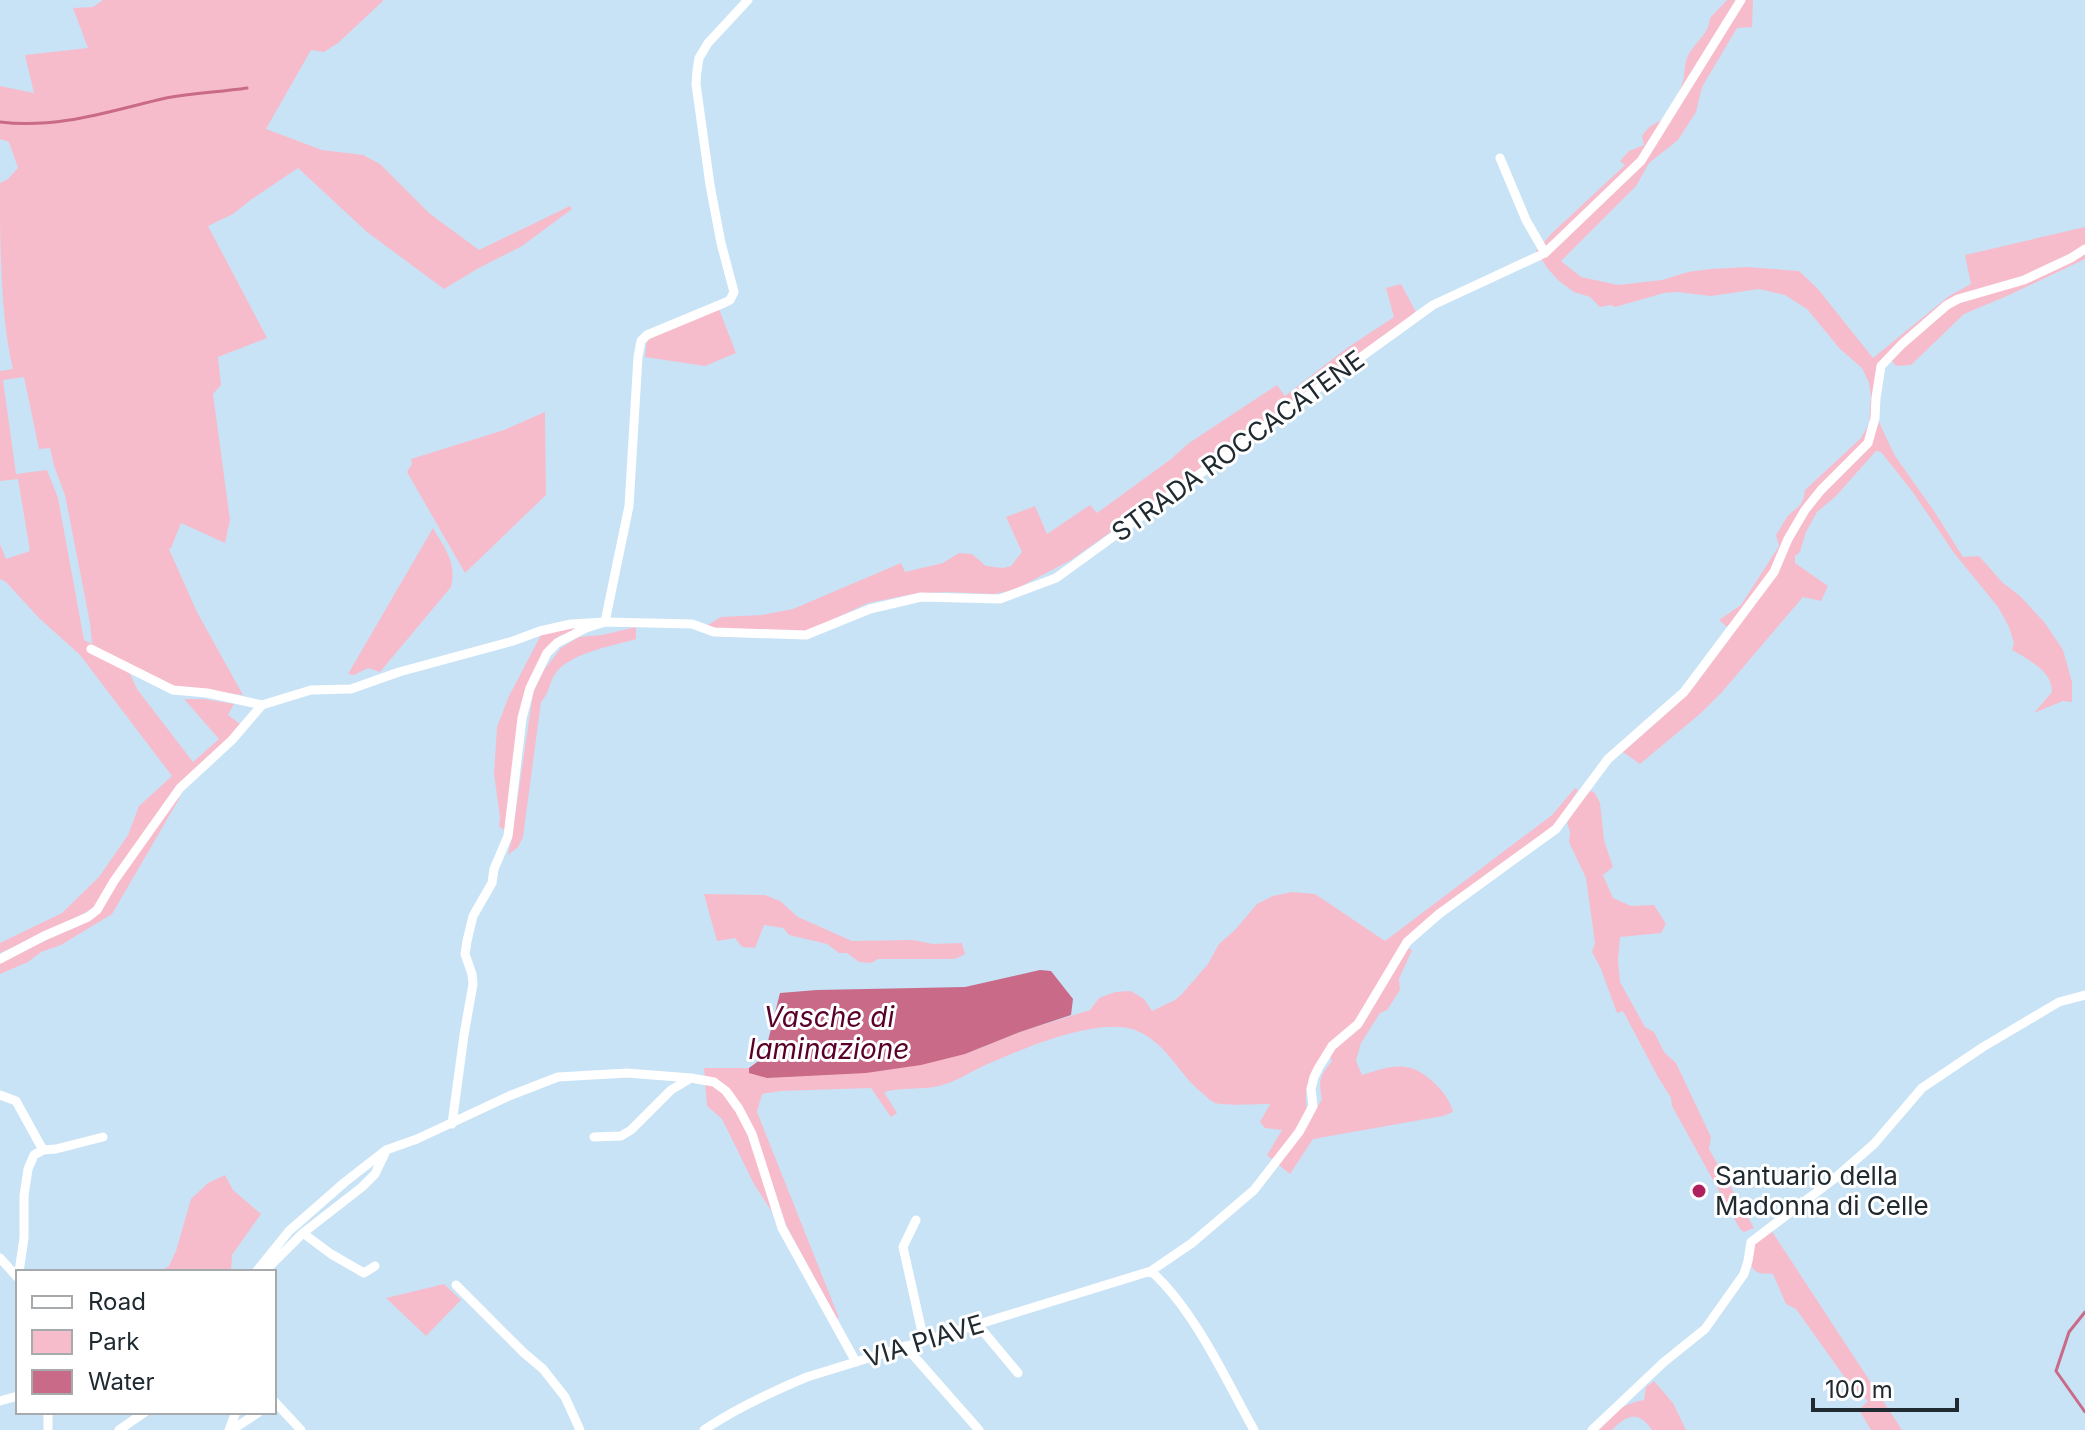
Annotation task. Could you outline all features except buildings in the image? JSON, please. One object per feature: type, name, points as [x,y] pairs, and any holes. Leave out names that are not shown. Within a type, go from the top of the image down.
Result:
[{"type":"street","points":[[452,1124],[473,984],[465,954],[467,941],[473,916],[492,883],[494,869],[508,836],[522,718],[530,688],[547,653],[557,643],[605,622],[629,506],[641,341],[647,335],[724,303],[733,296],[710,185],[696,77],[699,58],[708,43],[748,0]]},
{"type":"street","name":"STRADA ROCCACATENE","points":[[91,649],[173,690],[207,693],[262,705],[311,690],[351,689],[399,672],[571,624],[692,624],[714,632],[806,635],[870,609],[921,597],[1000,599],[1056,578],[1433,305],[1545,253],[1641,161],[1741,0]]},
{"type":"street","points":[[1500,158],[1526,220],[1545,253]]},
{"type":"street","name":"VIA PIAVE","points":[[704,1430],[724,1416],[807,1377],[1151,1271],[1192,1243],[1254,1190],[1299,1132],[1313,1106],[1311,1089],[1319,1067],[1332,1046],[1358,1024],[1407,942],[1439,914],[1556,829],[1608,759],[1684,692],[1774,572],[1805,510],[1868,443],[1875,418],[1881,366],[1947,305],[2024,280],[2085,249]]},
{"type":"street","points":[[0,959],[97,910],[180,788],[232,740],[262,705]]},
{"type":"street","points":[[1592,1430],[1664,1362],[1705,1329],[1744,1274],[1751,1242],[1834,1179],[1874,1144],[1922,1088],[2059,1002],[2085,995]]},
{"type":"street","points":[[258,1270],[289,1231],[386,1150],[558,1077],[627,1073],[691,1078],[714,1082],[726,1091],[739,1109],[752,1134],[782,1228],[856,1362]]},
{"type":"street","points":[[594,1137],[621,1136],[631,1130],[671,1090],[691,1078]]},
{"type":"street","points":[[0,1095],[16,1101],[43,1150]]},
{"type":"street","points":[[19,1270],[24,1238],[24,1196],[28,1169],[34,1155],[43,1150],[103,1137]]},
{"type":"street","points":[[266,1270],[303,1233],[375,1174],[386,1150]]},
{"type":"street","points":[[916,1220],[903,1247],[924,1341]]},
{"type":"street","points":[[303,1233],[364,1273],[375,1266]]},
{"type":"street","points":[[0,1258],[16,1276]]},
{"type":"street","points":[[1151,1271],[1169,1287],[1192,1321],[1254,1430]]},
{"type":"street","points":[[456,1285],[543,1369],[565,1397],[580,1430]]},
{"type":"street","points":[[977,1324],[1018,1373]]},
{"type":"street","points":[[905,1346],[979,1430]]},
{"type":"street","points":[[276,1403],[301,1430]]},
{"type":"street","points":[[119,1430],[142,1414]]},
{"type":"street","points":[[230,1430],[256,1414]]},
{"type":"green space","points":[[103,0],[382,0],[338,43],[324,52],[311,50],[266,129],[322,150],[363,155],[380,164],[429,213],[479,250],[570,206],[572,209],[522,246],[444,289],[367,232],[298,168],[233,214],[208,226],[267,338],[218,357],[221,385],[213,394],[230,520],[225,543],[181,523],[169,549],[197,612],[243,695],[176,687],[126,665],[137,689],[193,762],[219,739],[184,699],[234,704],[228,715],[240,724],[179,787],[95,907],[0,953],[0,943],[62,913],[99,877],[128,835],[139,806],[172,776],[80,655],[0,579],[0,544],[6,559],[30,551],[18,479],[0,481],[0,371],[13,369],[3,302],[0,183],[18,168],[9,142],[0,139],[0,86],[34,93],[25,55],[88,48],[73,8],[93,7]],"holes":[[[24,377],[39,449],[50,448],[65,495],[92,644],[84,640],[58,498],[47,470],[16,474],[3,380]]]},
{"type":"green space","points":[[1727,0],[1753,0],[1752,27],[1737,28],[1702,87],[1696,112],[1678,140],[1649,163],[1636,186],[1561,261],[1581,277],[1618,285],[1662,280],[1711,269],[1747,267],[1799,271],[1818,289],[1873,358],[1949,296],[1971,284],[1965,255],[2085,227],[2085,259],[1964,314],[1911,365],[1896,366],[1892,361],[1883,368],[1878,420],[1895,456],[1963,557],[1979,556],[2045,623],[2063,650],[2072,682],[2072,702],[2063,701],[2034,713],[2052,692],[2048,678],[2038,667],[2012,650],[2014,643],[2009,627],[1998,607],[1954,553],[1912,491],[1881,452],[1876,451],[1836,496],[1817,512],[1800,552],[1795,556],[1795,563],[1828,586],[1821,601],[1803,597],[1722,692],[1640,764],[1623,752],[1696,684],[1733,632],[1719,620],[1741,605],[1779,546],[1776,535],[1787,517],[1801,504],[1805,490],[1861,438],[1869,424],[1871,397],[1862,368],[1840,349],[1807,309],[1785,295],[1759,289],[1711,296],[1677,292],[1615,307],[1600,307],[1590,297],[1574,292],[1559,281],[1536,251],[1625,165],[1620,161],[1629,151],[1644,145],[1642,136],[1669,112],[1683,81],[1688,56],[1707,29],[1710,18]]},
{"type":"green space","points":[[1401,284],[1416,312],[1071,560],[1014,590],[994,594],[913,594],[868,603],[806,632],[715,629],[706,626],[721,617],[762,615],[793,609],[901,563],[905,572],[943,563],[959,553],[972,554],[986,566],[1011,566],[1022,552],[1006,517],[1035,506],[1047,534],[1090,505],[1097,513],[1189,443],[1277,385],[1285,396],[1347,348],[1394,317],[1386,288]]},
{"type":"green space","points":[[719,309],[736,353],[705,366],[645,357],[647,341],[654,335]]},
{"type":"green space","points":[[545,412],[546,495],[465,573],[407,472],[412,464],[411,459],[504,430]]},
{"type":"green space","points":[[433,528],[451,563],[451,587],[380,672],[368,668],[354,675],[348,674]]},
{"type":"green space","points":[[636,627],[636,639],[570,661],[553,677],[541,702],[523,837],[518,847],[508,855],[533,693],[544,670],[561,648],[579,637]]},
{"type":"green space","points":[[577,629],[559,636],[546,648],[527,686],[505,831],[499,826],[494,774],[497,727],[509,696],[542,633]]},
{"type":"green space","points":[[1575,788],[1578,790],[1555,826],[1401,945],[1412,950],[1399,979],[1400,990],[1387,1010],[1380,1013],[1361,1043],[1356,1061],[1362,1075],[1394,1067],[1420,1072],[1447,1098],[1453,1112],[1313,1139],[1290,1174],[1267,1155],[1282,1130],[1265,1128],[1260,1122],[1270,1104],[1213,1102],[1155,1042],[1135,1030],[1119,1027],[1101,1027],[1059,1037],[939,1086],[884,1092],[897,1113],[891,1117],[871,1088],[762,1094],[757,1112],[837,1319],[786,1225],[755,1134],[739,1106],[705,1078],[704,1068],[749,1068],[749,1073],[965,1054],[1020,1032],[1090,1010],[1099,998],[1115,992],[1131,991],[1144,999],[1152,1011],[1181,995],[1208,964],[1219,944],[1257,904],[1292,892],[1315,894],[1385,941],[1552,815]],"holes":[[[1326,1050],[1332,1061],[1321,1078],[1322,1099],[1310,1119],[1306,1100],[1308,1082]]]},
{"type":"green space","points":[[1589,790],[1595,793],[1600,803],[1604,840],[1613,867],[1603,875],[1613,898],[1631,906],[1654,905],[1666,924],[1661,933],[1620,937],[1620,982],[1645,1027],[1654,1032],[1664,1052],[1676,1063],[1711,1137],[1709,1149],[1754,1228],[1744,1232],[1672,1106],[1671,1098],[1623,1011],[1617,1013],[1592,952],[1595,943],[1586,878],[1569,842],[1567,822]]},
{"type":"green space","points":[[180,793],[112,914],[61,945],[0,974],[0,963],[89,919]]},
{"type":"green space","points":[[704,894],[765,895],[780,901],[798,917],[852,941],[962,943],[965,954],[955,959],[878,959],[871,963],[859,962],[827,944],[789,935],[783,928],[764,925],[755,948],[742,947],[735,938],[717,941]]},
{"type":"green space","points":[[705,1083],[718,1090],[741,1120],[774,1215],[754,1184],[722,1119],[707,1106]]},
{"type":"green space","points":[[225,1175],[233,1190],[261,1214],[232,1255],[231,1270],[162,1270],[169,1266],[176,1251],[191,1199],[208,1183]]},
{"type":"green space","points":[[1771,1230],[1902,1430],[1871,1430],[1859,1410],[1868,1401],[1848,1382],[1796,1309],[1786,1304],[1773,1274],[1760,1273],[1753,1268],[1750,1261],[1753,1243]]},
{"type":"green space","points":[[444,1284],[461,1300],[426,1336],[386,1298]]},
{"type":"green space","points":[[1654,1381],[1673,1403],[1686,1430],[1652,1430],[1642,1419],[1632,1417],[1612,1430],[1595,1430],[1623,1407],[1644,1400],[1646,1387]]},
{"type":"water","name":"Vasche di laminazione","points":[[1040,970],[1051,971],[1073,999],[1071,1015],[965,1054],[921,1065],[866,1073],[767,1078],[749,1073],[749,1068],[764,1057],[780,993],[965,987]]},
{"type":"waterway","points":[[0,122],[64,121],[166,98],[247,88]]},
{"type":"waterway","points":[[2085,1312],[2069,1332],[2056,1371],[2085,1412]]},
{"type":"place","name":"Santuario della Madonna di Celle","points":[[1699,1191]]}]
